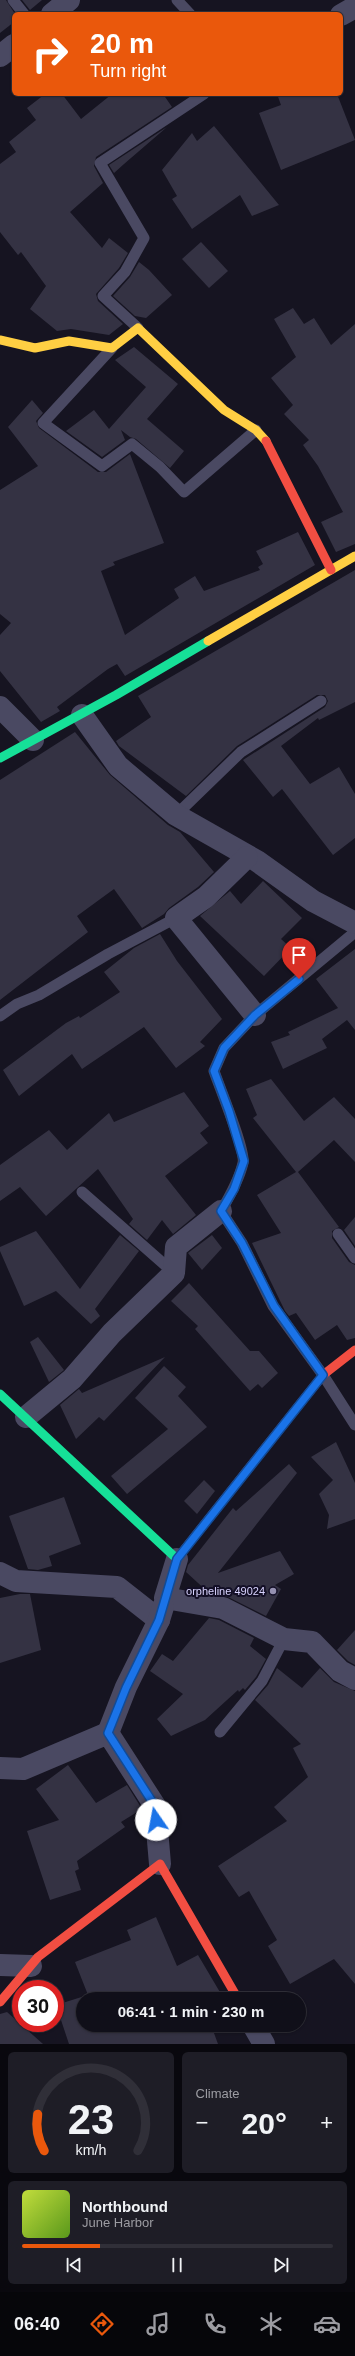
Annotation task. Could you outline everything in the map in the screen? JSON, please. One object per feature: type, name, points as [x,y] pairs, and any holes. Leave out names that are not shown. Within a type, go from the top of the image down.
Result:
[{"type":"street","points":[[54,12],[69,0]]},
{"type":"street","points":[[343,14],[355,7]]},
{"type":"street","points":[[0,56],[12,47]]},
{"type":"street","points":[[0,340],[35,348],[69,341],[112,348],[138,328],[224,410],[256,430],[268,444],[331,570]]},
{"type":"street","points":[[0,758],[82,715],[355,556]]},
{"type":"street","points":[[0,708],[32,740]]},
{"type":"street","points":[[82,715],[118,766],[176,815],[247,857],[257,861],[313,901],[355,923]]},
{"type":"street","points":[[247,857],[206,897],[176,918],[255,1015]]},
{"type":"street","points":[[26,1417],[72,1380],[112,1333],[174,1273],[176,1247],[221,1211]]},
{"type":"street","points":[[0,1768],[23,1769],[108,1733],[126,1688],[159,1620],[177,1559],[323,1375],[355,1350]]},
{"type":"street","points":[[0,1394],[177,1559]]},
{"type":"street","points":[[0,1573],[16,1581],[117,1587],[159,1620]]},
{"type":"street","points":[[166,1598],[223,1608],[284,1639],[312,1642],[348,1672]]},
{"type":"street","points":[[108,1733],[155,1806],[160,1864],[234,1992]]},
{"type":"street","points":[[0,2002],[38,1957],[160,1864]]},
{"type":"street","points":[[0,1965],[30,1966]]},
{"type":"street","points":[[257,2032],[264,2044]]},
{"type":"lane","points":[[13,0],[22,12]]},
{"type":"lane","points":[[178,0],[188,12]]},
{"type":"lane","points":[[138,328],[103,296],[125,272],[144,238],[100,163],[201,96]]},
{"type":"lane","points":[[112,348],[43,423],[102,466],[132,444],[160,467],[184,492],[256,430]]},
{"type":"lane","points":[[176,815],[241,752],[321,702]]},
{"type":"lane","points":[[0,1016],[17,1004],[39,995],[108,954],[176,918]]},
{"type":"lane","points":[[355,932],[255,1015],[224,1048],[214,1071],[229,1111],[244,1161],[234,1189],[221,1211],[242,1243],[274,1306],[323,1375],[355,1425]]},
{"type":"lane","points":[[82,1192],[174,1273]]},
{"type":"lane","points":[[338,1234],[355,1258]]},
{"type":"lane","points":[[220,1732],[262,1681],[284,1639]]},
{"type":"building","points":[[0,0],[6,0],[14,12],[12,12],[12,24],[0,33]]},
{"type":"building","points":[[22,0],[42,0],[30,10]]},
{"type":"building","points":[[42,96],[64,96],[81,119],[110,96],[164,96],[172,107],[96,157],[94,166],[103,183],[70,212],[102,248],[109,238],[128,253],[119,268],[96,294],[98,301],[123,324],[109,335],[71,329],[57,331],[30,309],[46,286],[21,252],[18,255],[0,232],[0,164],[16,152],[9,142],[36,120],[27,108]]},
{"type":"building","points":[[278,96],[338,96],[355,140],[281,170],[259,113],[281,105]]},
{"type":"building","points":[[214,126],[279,205],[252,216],[240,195],[192,229],[172,199],[177,196],[162,170],[192,133],[197,141]]},
{"type":"building","points":[[167,127],[124,164],[114,173],[109,165]]},
{"type":"building","points":[[201,242],[228,271],[209,288],[182,259]]},
{"type":"building","points":[[139,262],[149,270],[172,295],[146,318],[135,316],[113,296],[130,277]]},
{"type":"building","points":[[293,308],[304,324],[314,318],[331,345],[355,324],[355,544],[336,552],[321,522],[343,512],[318,466],[303,445],[309,440],[284,414],[293,405],[271,378],[296,357],[274,319]]},
{"type":"building","points":[[134,347],[178,384],[147,419],[184,451],[170,468],[136,439],[130,437],[121,430],[125,440],[102,457],[66,431],[94,410],[109,429],[146,387],[115,360]]},
{"type":"building","points":[[32,400],[43,413],[36,421],[39,428],[98,472],[106,472],[130,454],[164,543],[113,562],[115,565],[101,571],[125,635],[179,598],[174,589],[195,576],[204,591],[260,570],[258,567],[263,564],[256,551],[298,532],[315,565],[125,676],[117,664],[108,669],[57,707],[60,711],[41,722],[0,671],[0,635],[11,623],[0,614],[0,490],[38,466],[8,427]]},
{"type":"building","points":[[355,570],[355,702],[319,720],[318,718],[281,746],[310,784],[339,767],[355,794],[355,838],[333,855],[282,789],[273,797],[243,760],[325,707],[328,701],[325,695],[317,695],[237,746],[186,796],[119,746],[116,741],[151,717],[138,696]]},
{"type":"building","points":[[75,732],[110,775],[168,825],[180,832],[214,872],[198,887],[169,908],[164,914],[142,928],[114,889],[77,916],[88,932],[0,1000],[0,780]]},
{"type":"building","points":[[263,881],[302,918],[281,939],[291,948],[264,976],[200,916],[230,891],[241,904]]},
{"type":"building","points":[[160,934],[177,961],[222,1019],[200,1042],[205,1046],[176,1068],[144,1027],[82,1069],[72,1054],[19,1096],[3,1070],[66,1023],[79,1016],[80,1018],[120,992],[104,972],[134,948]]},
{"type":"building","points":[[355,949],[355,1030],[347,1020],[322,1039],[327,1048],[283,1069],[271,1042],[290,1035],[288,1032],[338,1008],[316,979]]},
{"type":"building","points":[[271,1079],[304,1121],[334,1097],[355,1119],[355,1162],[334,1140],[298,1172],[339,1227],[332,1231],[332,1238],[349,1262],[355,1265],[355,1338],[347,1340],[337,1325],[315,1340],[296,1313],[289,1316],[285,1311],[252,1243],[281,1233],[257,1195],[296,1172],[253,1118],[257,1115],[246,1089]]},
{"type":"building","points":[[184,1092],[209,1126],[200,1133],[208,1143],[165,1176],[196,1215],[173,1234],[162,1220],[147,1240],[129,1224],[133,1219],[98,1169],[46,1216],[20,1187],[0,1201],[0,1165],[49,1130],[67,1150],[109,1113],[114,1122]]},
{"type":"building","points":[[355,1217],[355,1246],[344,1230]]},
{"type":"building","points":[[36,1231],[80,1289],[120,1235],[139,1251],[95,1309],[100,1316],[91,1324],[56,1291],[24,1306],[0,1251],[0,1247]]},
{"type":"building","points":[[212,1235],[222,1248],[202,1270],[188,1253]]},
{"type":"building","points":[[189,1283],[250,1351],[259,1351],[278,1373],[262,1388],[258,1384],[250,1391],[195,1329],[198,1326],[171,1301]]},
{"type":"building","points":[[38,1337],[64,1370],[49,1382],[30,1342]]},
{"type":"building","points":[[165,1357],[104,1421],[99,1417],[76,1439],[60,1405],[79,1389],[82,1393]]},
{"type":"building","points":[[164,1366],[186,1387],[178,1396],[207,1427],[127,1494],[111,1476],[168,1429],[135,1398]]},
{"type":"building","points":[[336,1442],[355,1483],[355,1519],[327,1529],[329,1515],[319,1494],[333,1480],[311,1457]]},
{"type":"building","points":[[289,1464],[297,1473],[218,1573],[280,1551],[294,1574],[275,1585],[281,1589],[266,1616],[228,1597],[209,1593],[186,1572],[188,1565],[233,1508],[236,1511]]},
{"type":"building","points":[[204,1480],[215,1491],[197,1514],[184,1501]]},
{"type":"building","points":[[64,1497],[81,1544],[49,1556],[52,1566],[38,1570],[28,1569],[9,1516]]},
{"type":"building","points":[[20,1594],[30,1594],[41,1650],[0,1663],[0,1598]]},
{"type":"building","points":[[209,1618],[219,1620],[254,1638],[250,1646],[266,1659],[256,1677],[245,1690],[243,1688],[239,1692],[238,1690],[205,1720],[171,1736],[157,1719],[183,1694],[150,1671],[162,1654],[173,1661]]},
{"type":"building","points":[[355,1630],[355,1665],[348,1661],[337,1650]]},
{"type":"building","points":[[277,1668],[302,1688],[320,1668],[334,1682],[355,1691],[355,1984],[334,1959],[290,1984],[268,1946],[277,1940],[249,1891],[239,1897],[218,1866],[287,1821],[274,1807],[308,1777],[293,1748],[301,1744],[255,1700],[268,1685]]},
{"type":"building","points":[[68,1765],[96,1803],[127,1785],[142,1809],[121,1822],[125,1827],[77,1861],[79,1869],[75,1871],[81,1890],[50,1900],[27,1831],[59,1820],[36,1789]]},
{"type":"building","points":[[156,1917],[177,1966],[198,1955],[220,1992],[87,1992],[75,1962],[131,1940],[127,1930]]},
{"type":"building","points":[[76,1999],[76,2032],[214,2032],[218,2044],[69,2044],[64,2029],[64,2002]]},
{"type":"building","points":[[7,2012],[12,2016],[12,2032],[30,2032],[43,2044],[0,2044],[0,2014]]},
{"type":"traffic: fast","points":[[0,758],[116,695],[208,641]]},
{"type":"traffic: fast","points":[[0,1394],[177,1559],[180,1555]]},
{"type":"traffic: slow","points":[[0,340],[35,348],[69,341],[112,348],[138,328],[224,410],[256,430],[266,441]]},
{"type":"traffic: slow","points":[[208,641],[355,556]]},
{"type":"traffic: jam","points":[[266,441],[331,570]]},
{"type":"traffic: jam","points":[[180,1555],[323,1375],[355,1350]]},
{"type":"traffic: jam","points":[[0,2002],[38,1957],[160,1864],[234,1992]]},
{"type":"place","name":"orpheline 49024","points":[[273,1591]]},
{"type":"route","points":[[156,1820],[155,1806],[108,1733],[126,1688],[159,1620],[177,1559],[293,1415],[323,1375],[274,1306],[242,1243],[221,1211],[234,1189],[244,1161],[229,1111],[214,1071],[224,1048],[255,1015],[299,979]]}]
